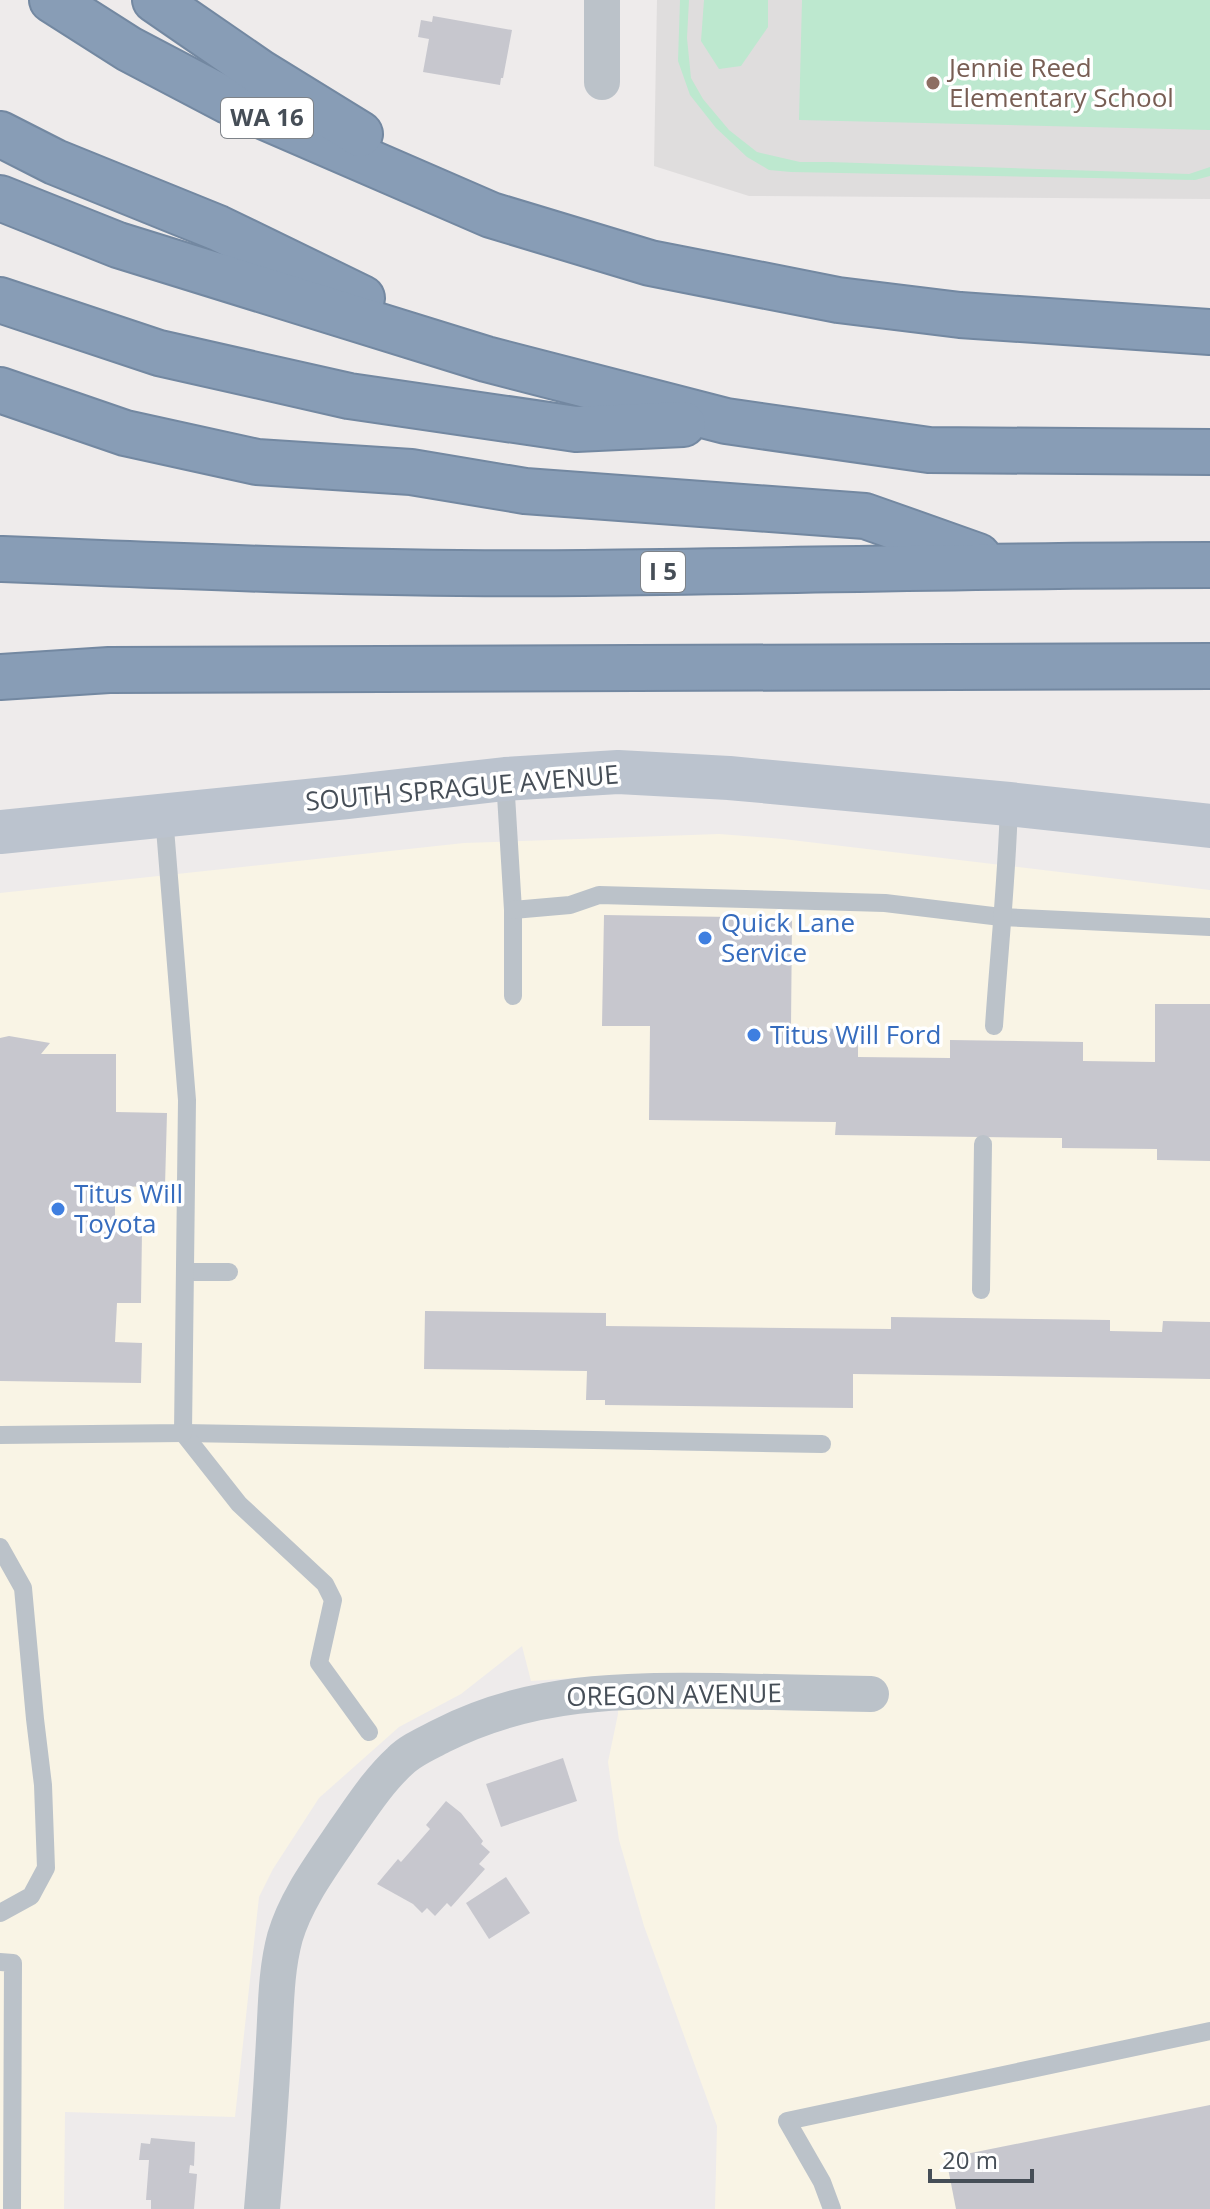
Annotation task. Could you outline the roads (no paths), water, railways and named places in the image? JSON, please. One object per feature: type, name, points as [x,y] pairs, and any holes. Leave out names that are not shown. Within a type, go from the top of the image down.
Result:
[{"type":"highway","name":"WA 16","points":[[52,0],[129,49],[228,101],[491,215]]},
{"type":"highway","points":[[155,0],[261,73],[491,215],[650,263],[838,300],[960,315],[1210,332]]},
{"type":"highway","points":[[0,134],[55,162],[218,228],[486,359]]},
{"type":"highway","points":[[0,198],[118,245],[486,359],[726,421],[929,450],[1210,452]]},
{"type":"highway","points":[[0,300],[159,353],[349,396],[576,429],[726,421]]},
{"type":"highway","points":[[1088,325],[1210,306]]},
{"type":"highway","points":[[0,390],[125,433],[257,462],[411,472],[525,491],[865,516],[1006,565]]},
{"type":"highway","name":"I 5","points":[[0,559],[336,572],[582,573],[1006,565],[1210,565]]},
{"type":"highway","points":[[0,663],[109,670]]},
{"type":"highway","points":[[0,677],[109,670],[1210,666]]},
{"type":"highway","points":[[764,667],[921,674],[1210,696]]},
{"type":"street","points":[[602,0],[602,82]]},
{"type":"street","name":"SOUTH SPRAGUE AVENUE","points":[[0,832],[505,779],[618,772],[729,778],[1210,826]]},
{"type":"street","name":"OREGON AVENUE","points":[[262,2209],[277,1996],[284,1940],[292,1916],[316,1873],[373,1792],[402,1759],[433,1740],[477,1720],[560,1697],[663,1690],[871,1694]]},
{"type":"lane","points":[[505,779],[513,910],[513,996]]},
{"type":"lane","points":[[994,1026],[1009,804]]},
{"type":"lane","points":[[164,816],[187,1100],[183,1433],[239,1504],[325,1584],[333,1600],[319,1663],[369,1732]]},
{"type":"lane","points":[[513,910],[570,905],[599,895],[885,903],[1001,917],[1210,927]]},
{"type":"lane","points":[[981,1290],[983,1144]]},
{"type":"lane","points":[[185,1272],[229,1272]]},
{"type":"lane","points":[[0,1435],[183,1433],[822,1444]]},
{"type":"lane","points":[[0,1547],[23,1588],[43,1785],[46,1868],[31,1896],[0,1913]]},
{"type":"lane","points":[[0,1962],[13,1963],[12,2209]]},
{"type":"lane","points":[[832,2209],[822,2182],[787,2121],[1210,2031]]},
{"type":"place","name":"Jennie Reed Elementary School","points":[[933,83]]},
{"type":"place","name":"Quick Lane Service","points":[[705,938]]},
{"type":"place","name":"Titus Will Ford","points":[[754,1035]]},
{"type":"place","name":"Titus Will Toyota","points":[[58,1209]]}]
